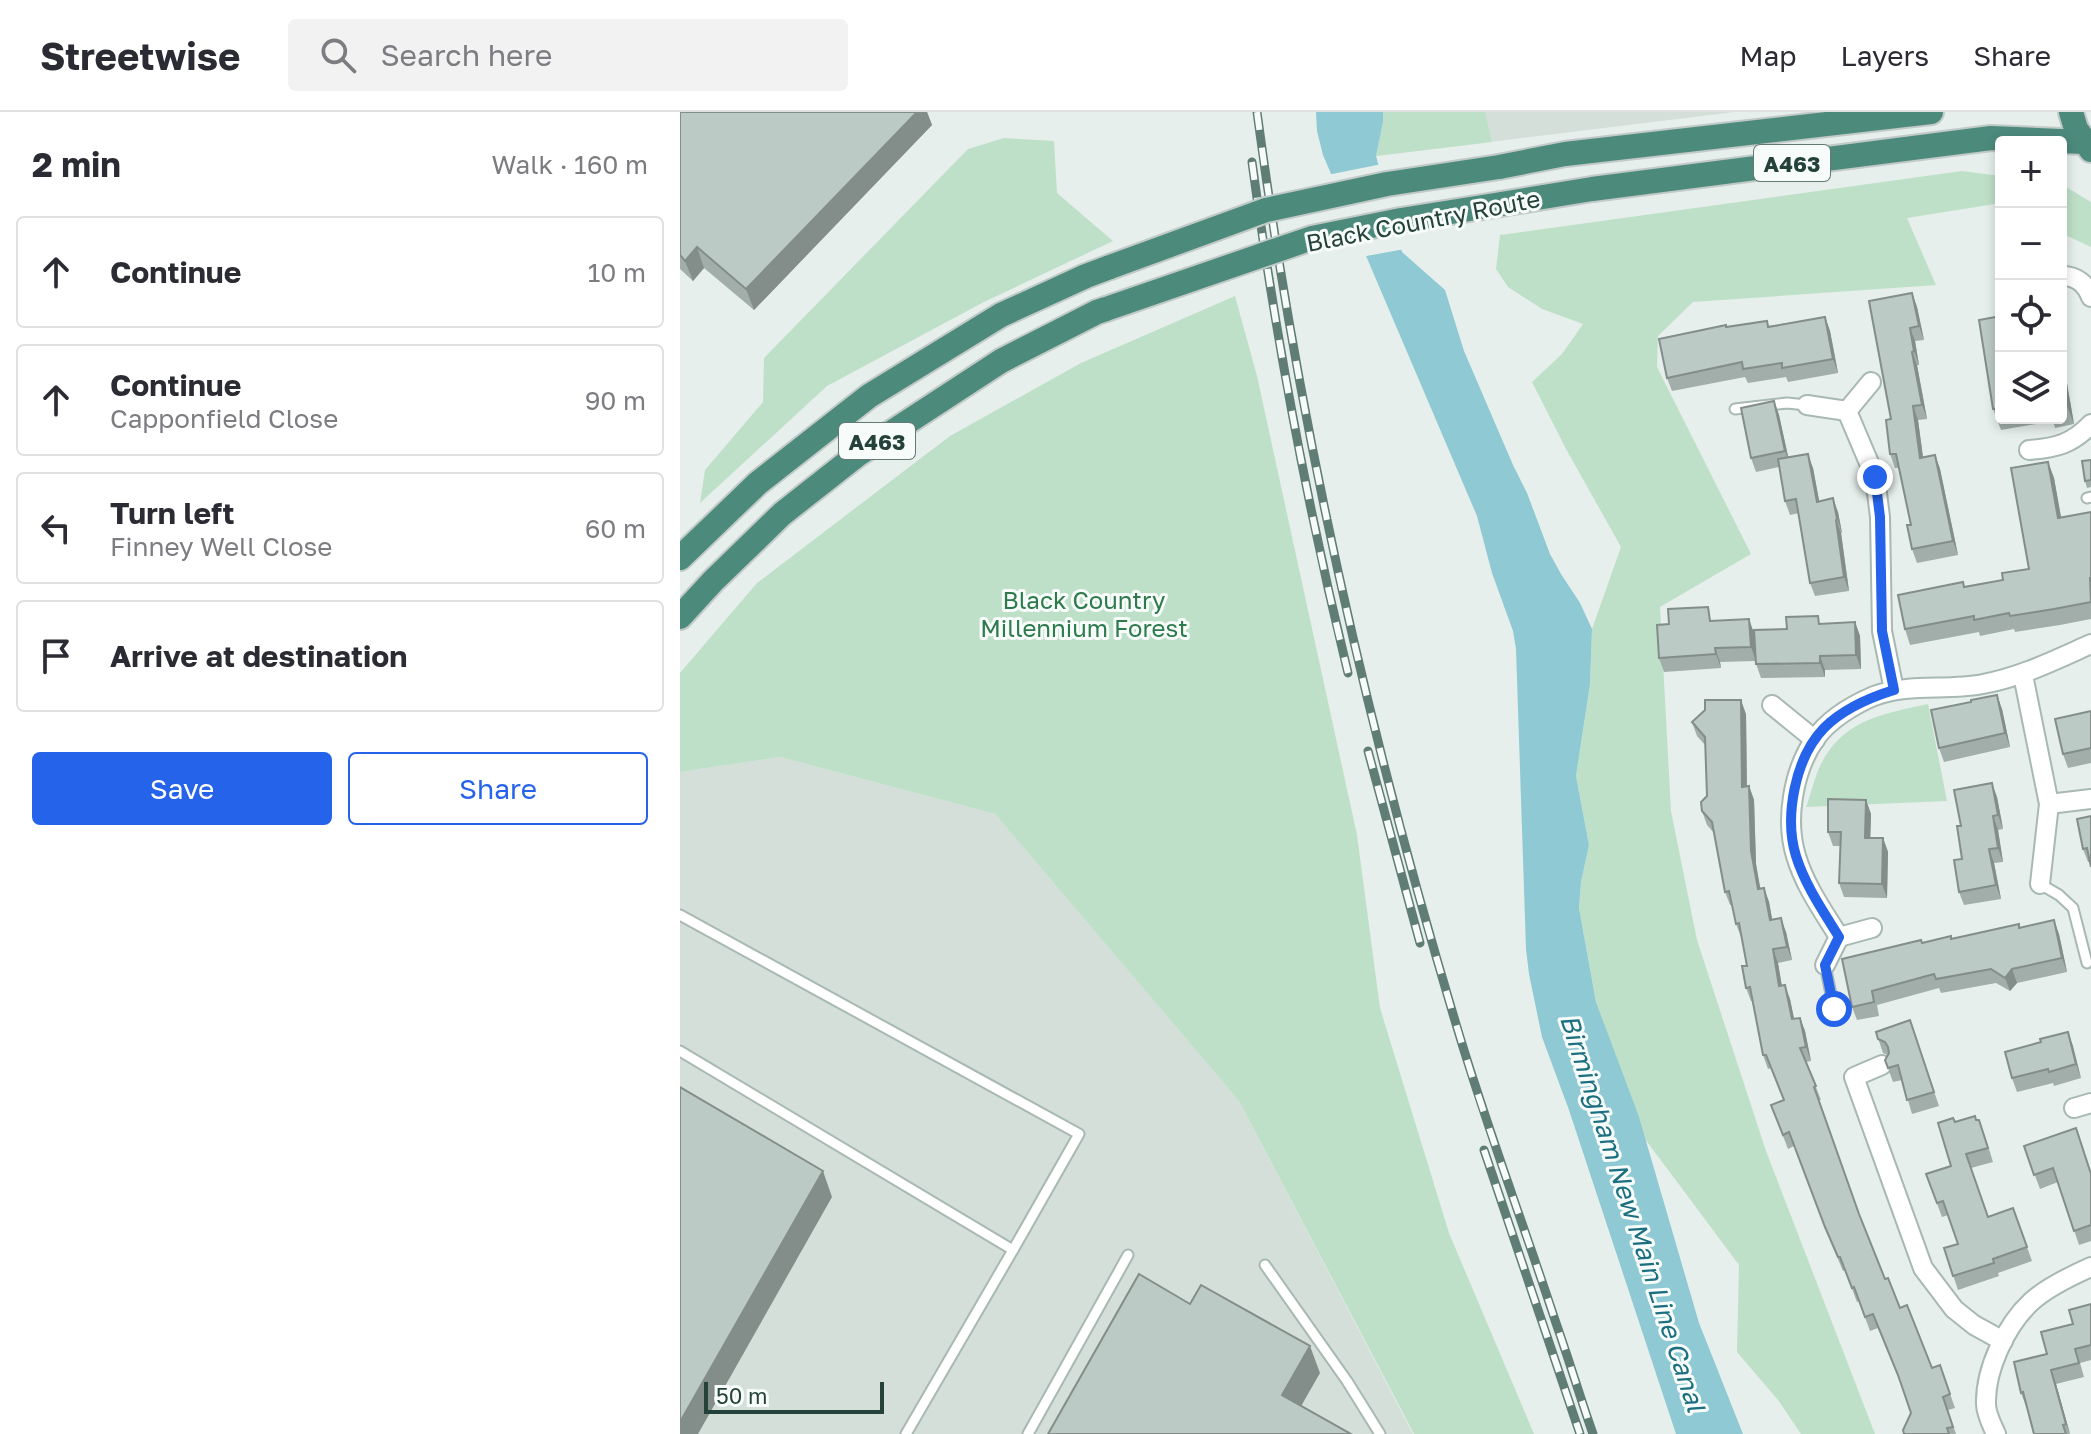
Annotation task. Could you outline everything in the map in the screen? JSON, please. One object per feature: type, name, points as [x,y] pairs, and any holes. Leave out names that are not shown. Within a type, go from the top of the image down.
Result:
[{"type":"highway","name":"Black Country Route","points":[[680,558],[758,483],[869,396],[1001,315],[1086,276],[1266,210],[1387,184],[1565,154],[1931,112]]},
{"type":"highway","name":"Black Country Route","points":[[2071,112],[2076,129],[2088,146]]},
{"type":"highway","name":"Black Country Route","points":[[680,617],[782,514],[857,455],[1001,361],[1097,312],[1312,238],[1592,189],[1991,138],[2088,146]]},
{"type":"street","points":[[2067,276],[2082,282],[2091,297]]},
{"type":"street","points":[[1847,411],[1871,382]]},
{"type":"street","points":[[1807,405],[1847,411]]},
{"type":"street","points":[[1847,411],[1875,477],[1880,517],[1882,631],[1894,690]]},
{"type":"street","points":[[2029,450],[2048,449],[2071,442],[2091,424]]},
{"type":"street","points":[[1839,937],[1806,882],[1792,841],[1794,794],[1804,760],[1825,728],[1873,696],[1894,690],[1980,685],[2023,675],[2091,644]]},
{"type":"street","points":[[2023,675],[2049,804],[2040,884]]},
{"type":"street","points":[[1772,705],[1815,740]]},
{"type":"street","points":[[2049,804],[2091,799]]},
{"type":"street","points":[[1825,965],[1839,937],[1872,928]]},
{"type":"street","points":[[1882,1065],[1854,1077],[1923,1268],[1954,1309],[1974,1325],[2003,1341]]},
{"type":"street","points":[[1996,1434],[1986,1406],[1989,1376],[2016,1318],[2032,1300],[2091,1267]]},
{"type":"lane","points":[[1735,409],[1787,403],[1807,405]]},
{"type":"lane","points":[[2040,884],[2073,908],[2087,963]]},
{"type":"lane","points":[[680,915],[1079,1134],[906,1434]]},
{"type":"lane","points":[[1825,965],[1834,1009]]},
{"type":"lane","points":[[680,1051],[1013,1250]]},
{"type":"lane","points":[[1028,1434],[1128,1255]]},
{"type":"lane","points":[[1265,1265],[1347,1381],[1380,1434]]},
{"type":"shaded area","points":[[1383,112],[1735,112],[1376,156]]},
{"type":"shaded area","points":[[780,757],[995,814],[1239,1101],[1413,1434],[680,1434],[680,772]]},
{"type":"green space","points":[[1383,112],[1485,112],[1492,142],[1376,156]]},
{"type":"green space","points":[[1004,138],[1054,141],[1057,193],[1113,241],[984,302],[827,386],[700,503],[705,470],[763,402],[764,358],[968,149]]},
{"type":"green space","points":[[1962,171],[1995,175],[1995,204],[1907,218],[1936,285],[1693,302],[1658,336],[1657,367],[1751,554],[1660,607],[1671,811],[1697,940],[1766,1151],[1875,1434],[1801,1434],[1778,1400],[1737,1352],[1739,1265],[1645,1139],[1596,1002],[1579,908],[1589,845],[1576,776],[1590,684],[1592,629],[1621,547],[1532,382],[1562,354],[1583,324],[1542,309],[1508,287],[1496,269],[1500,235]]},
{"type":"green space","points":[[2067,188],[2091,202],[2091,247],[2067,236]]},
{"type":"green space","name":"Black Country Millennium Forest","points":[[1235,296],[1257,376],[1357,835],[1380,1008],[1449,1233],[1534,1434],[1414,1434],[1239,1101],[995,814],[780,757],[680,772],[680,673],[757,583],[950,436],[1081,363]]},
{"type":"green space","points":[[1928,704],[1947,801],[1806,807],[1820,766],[1840,738],[1866,721]]},
{"type":"water","name":"Birmingham New Main Line Canal","points":[[1316,112],[1383,112],[1376,156],[1402,252],[1445,290],[1464,351],[1527,493],[1550,554],[1592,629],[1590,684],[1576,776],[1589,845],[1579,908],[1596,1002],[1639,1117],[1699,1323],[1743,1434],[1676,1434],[1542,1037],[1526,949],[1513,631],[1492,573],[1477,516],[1323,155]]},
{"type":"pier","points":[[1382,164],[1405,249],[1361,257],[1327,175]]},
{"type":"building","points":[[680,112],[917,112],[746,289],[697,247],[685,261],[680,255]]},
{"type":"building","points":[[1912,293],[1919,326],[1910,328],[1922,405],[1913,406],[1920,458],[1935,455],[1953,541],[1912,549],[1907,525],[1911,525],[1896,454],[1890,454],[1886,420],[1891,419],[1869,301]]},
{"type":"building","points":[[1825,317],[1833,359],[1782,368],[1782,363],[1743,369],[1742,362],[1667,378],[1659,339],[1726,325],[1767,321],[1768,327]]},
{"type":"building","points":[[1995,317],[1995,409],[1993,409],[1979,320]]},
{"type":"building","points":[[1774,401],[1785,451],[1751,458],[1741,408]]},
{"type":"building","points":[[1808,454],[1817,502],[1833,498],[1844,577],[1810,583],[1796,499],[1785,501],[1778,459]]},
{"type":"building","points":[[2091,460],[2091,480],[2085,481],[2082,461]]},
{"type":"building","points":[[2048,462],[2058,518],[2091,512],[2091,602],[2010,616],[2009,613],[1974,620],[1974,616],[1905,629],[1898,595],[1963,582],[1964,587],[2003,580],[2002,573],[2029,569],[2011,468]]},
{"type":"building","points":[[1708,607],[1710,621],[1749,619],[1751,647],[1715,648],[1716,654],[1659,658],[1657,625],[1669,624],[1668,609]]},
{"type":"building","points":[[1818,616],[1819,624],[1855,622],[1856,655],[1820,656],[1820,663],[1756,664],[1754,630],[1787,629],[1786,617]]},
{"type":"building","points":[[1997,695],[2005,733],[1939,748],[1931,710]]},
{"type":"building","points":[[1705,700],[1741,700],[1742,787],[1749,786],[1751,851],[1758,889],[1764,888],[1770,920],[1781,918],[1787,947],[1773,949],[1779,986],[1785,985],[1792,1019],[1800,1018],[1806,1047],[1800,1048],[1885,1279],[1888,1278],[1900,1308],[1907,1305],[1932,1368],[1940,1365],[1950,1394],[1943,1397],[1953,1427],[1947,1428],[1949,1434],[1904,1434],[1911,1413],[1898,1375],[1873,1314],[1865,1317],[1825,1227],[1789,1132],[1783,1135],[1771,1105],[1784,1100],[1766,1055],[1763,1055],[1750,987],[1746,988],[1742,966],[1747,966],[1739,923],[1736,924],[1729,891],[1725,892],[1712,822],[1702,811],[1701,802],[1707,796],[1705,737],[1692,722],[1705,710]]},
{"type":"building","points":[[2091,711],[2091,748],[2063,754],[2055,719]]},
{"type":"building","points":[[1992,783],[1998,815],[1993,816],[1998,848],[1989,849],[1996,885],[1959,892],[1954,860],[1962,859],[1957,826],[1961,826],[1954,790]]},
{"type":"building","points":[[1828,799],[1866,800],[1865,838],[1883,838],[1882,884],[1839,883],[1841,832],[1828,832]]},
{"type":"building","points":[[2091,816],[2091,867],[2087,848],[2083,849],[2077,819]]},
{"type":"building","points":[[2054,920],[2062,958],[2012,969],[2005,978],[1991,969],[1936,979],[1934,974],[1872,991],[1874,1002],[1852,1007],[1842,959],[1921,940],[1922,943],[1951,936],[1951,939],[2019,924],[2019,928]]},
{"type":"building","points":[[1910,1020],[1934,1092],[1907,1100],[1898,1065],[1888,1068],[1885,1060],[1888,1047],[1878,1039],[1876,1032]]},
{"type":"building","points":[[2068,1032],[2076,1064],[2012,1078],[2005,1052]]},
{"type":"building","points":[[680,1087],[823,1171],[680,1422]]},
{"type":"building","points":[[1975,1116],[1988,1148],[1966,1154],[1988,1217],[2013,1208],[2027,1247],[1993,1259],[1994,1263],[1953,1276],[1944,1248],[1958,1244],[1943,1201],[1937,1203],[1926,1174],[1951,1166],[1938,1123]]},
{"type":"building","points":[[2076,1128],[2091,1174],[2091,1225],[2074,1231],[2053,1168],[2034,1175],[2024,1146]]},
{"type":"building","points":[[1139,1274],[1190,1304],[1201,1285],[1310,1346],[1282,1395],[1351,1434],[1048,1434]]},
{"type":"building","points":[[2091,1304],[2091,1345],[2075,1349],[2079,1363],[2051,1370],[2066,1434],[2034,1434],[2014,1362],[2047,1354],[2041,1332],[2073,1324],[2069,1310]]},
{"type":"railway","points":[[1257,112],[1314,458],[1364,686],[1423,912],[1468,1062],[1593,1434]]},
{"type":"railway","points":[[1252,162],[1293,419],[1348,673]]},
{"type":"railway","points":[[1368,751],[1420,943]]},
{"type":"railway","points":[[1484,1150],[1580,1434]]},
{"type":"route","points":[[1834,1009],[1825,965],[1839,937],[1801,871],[1792,841],[1792,810],[1804,760],[1825,728],[1873,696],[1894,690],[1882,631],[1880,517],[1875,477]]}]
